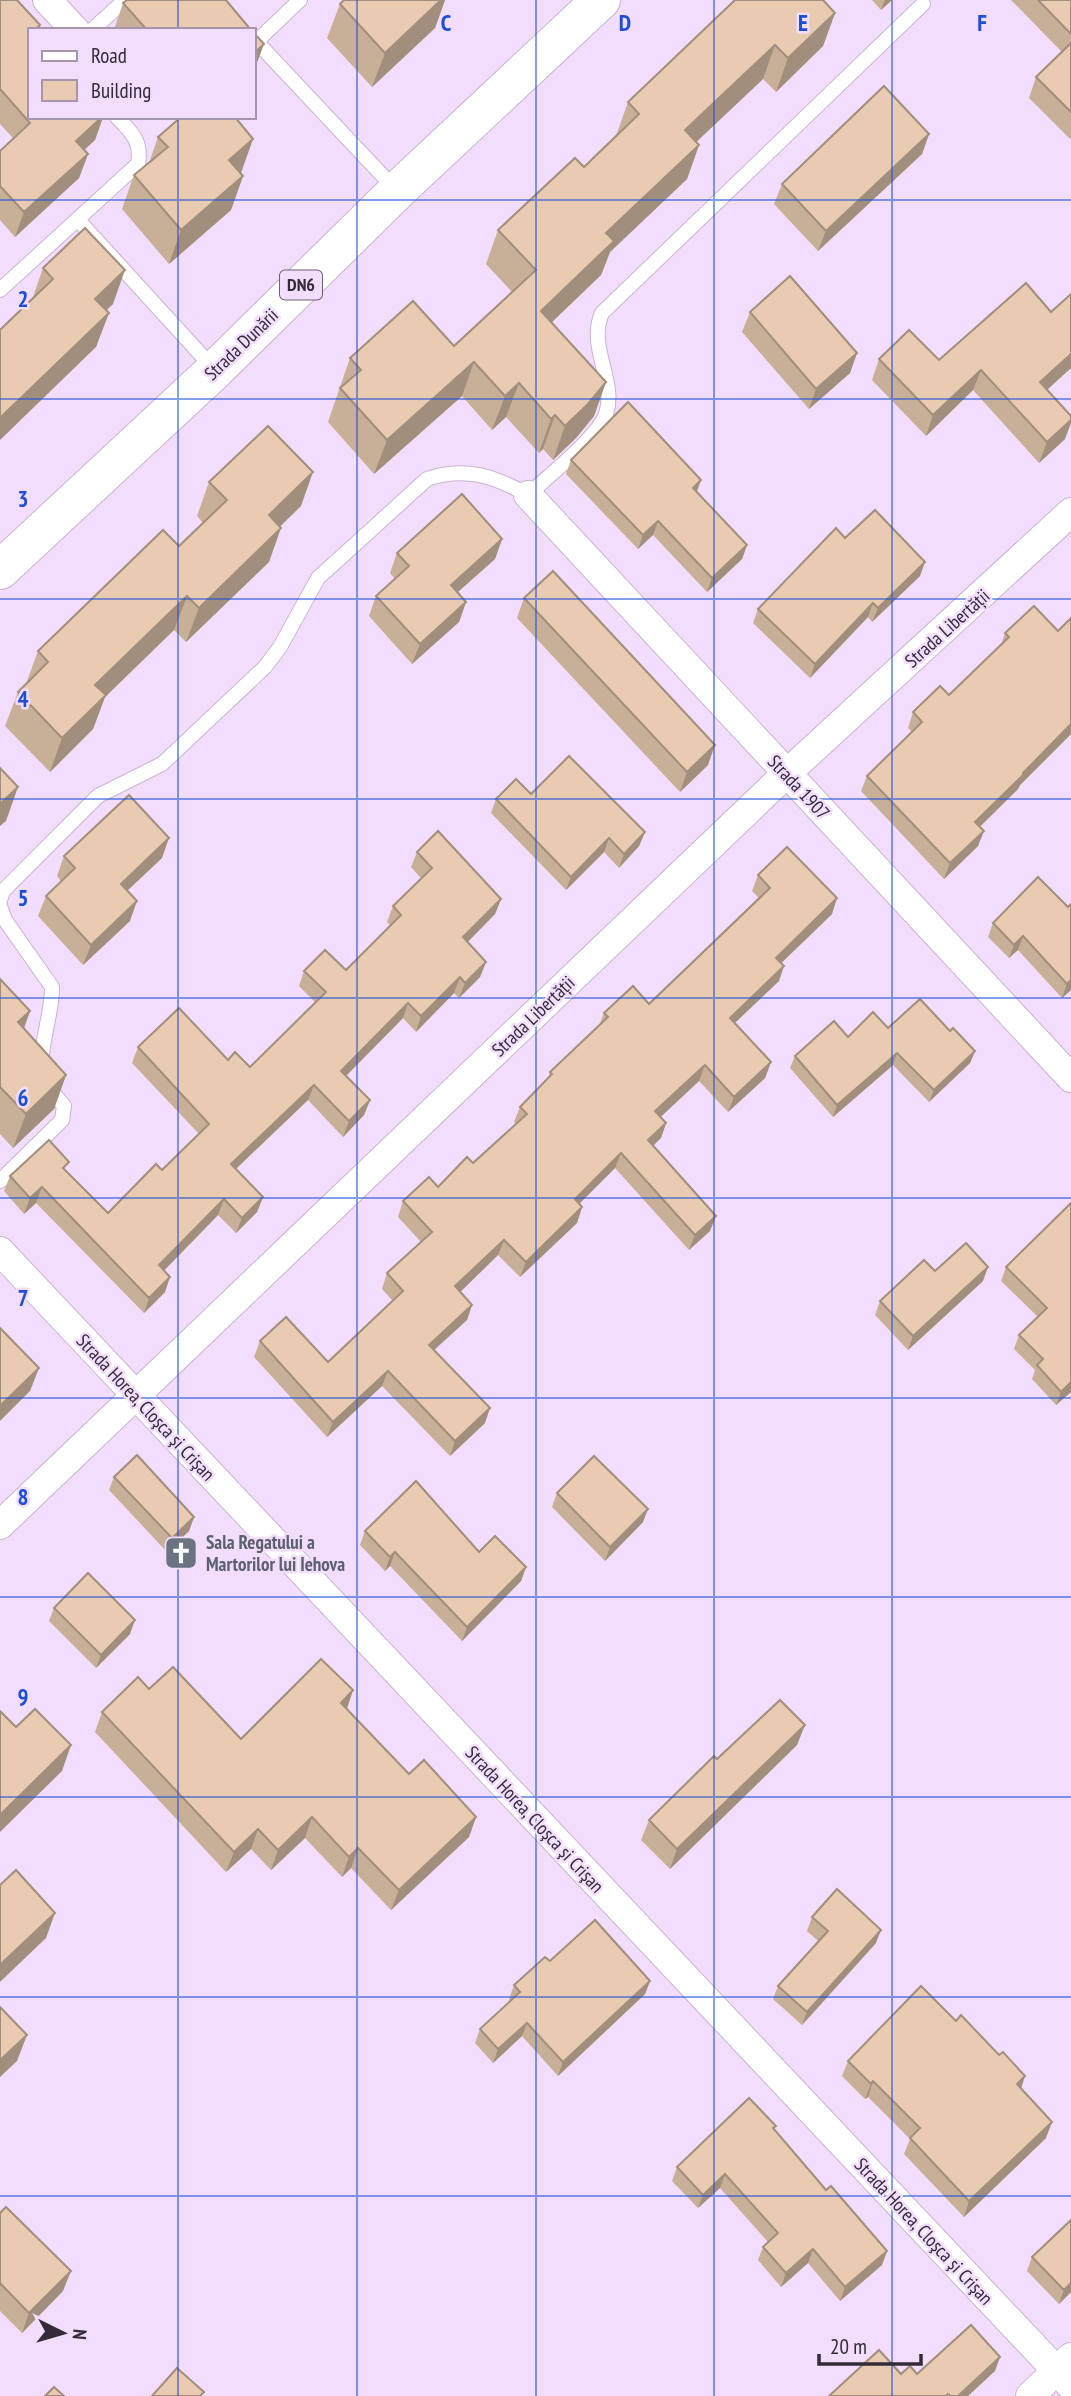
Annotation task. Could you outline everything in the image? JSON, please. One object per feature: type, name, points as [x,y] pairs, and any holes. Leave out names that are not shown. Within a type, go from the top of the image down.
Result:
[{"type":"main road","name":"Strada Dunării","points":[[0,570],[215,370],[397,191],[601,0]]},
{"type":"street","points":[[47,0],[73,28]]},
{"type":"street","name":"Strada 1907","points":[[528,495],[1071,1078]]},
{"type":"street","name":"Strada Libertății","points":[[0,1525],[786,774],[1071,512]]},
{"type":"street","name":"Strada Horea, Cloşca şi Crişan","points":[[0,1251],[136,1397],[1066,2371]]},
{"type":"street","points":[[1030,2396],[1066,2371]]},
{"type":"lane","points":[[94,28],[125,0]]},
{"type":"lane","points":[[256,40],[300,0]]},
{"type":"lane","points":[[0,900],[3,891],[98,796],[162,764],[265,667],[280,647],[318,578],[427,479],[443,473],[485,475],[503,481],[528,495],[597,430],[607,413],[608,395],[596,337],[597,324],[602,313],[923,4]]},
{"type":"lane","points":[[256,42],[397,191]]},
{"type":"lane","points":[[0,290],[138,164],[140,151],[134,135],[119,119]]},
{"type":"lane","points":[[78,220],[215,370]]},
{"type":"lane","points":[[0,906],[5,920],[52,987],[53,1000],[41,1063],[44,1079],[64,1106],[62,1120],[0,1181]]},
{"type":"building","points":[[0,0],[17,0],[40,25],[37,28],[28,28],[28,119],[100,119],[76,141],[88,154],[24,212],[0,186],[0,151],[30,123],[0,89]]},
{"type":"building","points":[[127,0],[226,0],[249,28],[145,28],[123,3]]},
{"type":"building","points":[[344,0],[441,0],[385,53],[340,4]]},
{"type":"building","points":[[735,0],[823,0],[835,13],[788,58],[775,45],[685,130],[699,145],[606,233],[614,241],[541,311],[606,382],[565,426],[555,415],[551,419],[519,383],[505,396],[474,362],[387,440],[340,388],[361,370],[350,358],[413,301],[454,346],[536,270],[498,230],[575,158],[584,167],[639,114],[628,102]]},
{"type":"building","points":[[1038,0],[1071,0],[1071,34]]},
{"type":"building","points":[[256,35],[264,44],[256,51]]},
{"type":"building","points":[[1071,43],[1071,112],[1036,77]]},
{"type":"building","points":[[884,86],[929,134],[826,231],[782,184]]},
{"type":"building","points":[[179,119],[237,119],[253,139],[229,160],[243,176],[181,230],[134,175],[168,147],[158,137]]},
{"type":"building","points":[[85,228],[125,270],[95,299],[109,313],[0,418],[0,330],[53,279],[43,268]]},
{"type":"building","points":[[790,276],[857,353],[816,389],[750,312]]},
{"type":"building","points":[[1026,283],[1051,312],[1071,294],[1071,354],[1040,382],[1071,416],[1071,420],[1047,442],[981,370],[933,415],[879,359],[909,330],[939,360]]},
{"type":"building","points":[[628,402],[701,480],[693,488],[747,545],[712,578],[658,521],[643,535],[571,460]]},
{"type":"building","points":[[268,426],[313,472],[269,515],[281,528],[199,608],[187,596],[95,685],[106,695],[62,738],[18,692],[48,662],[38,651],[163,530],[179,546],[227,500],[209,482]]},
{"type":"building","points":[[462,494],[502,539],[451,585],[466,602],[420,644],[376,596],[409,566],[397,553]]},
{"type":"building","points":[[875,510],[925,562],[878,608],[873,603],[815,664],[758,609],[836,528],[845,538]]},
{"type":"building","points":[[553,571],[715,745],[687,772],[524,598]]},
{"type":"building","points":[[1034,606],[1058,631],[1071,618],[1071,724],[975,822],[984,831],[950,863],[867,776],[922,722],[913,712],[940,686],[949,695],[1009,637],[1005,633]]},
{"type":"building","points":[[569,756],[645,832],[624,854],[609,838],[571,877],[496,799],[516,779],[531,794]]},
{"type":"building","points":[[0,768],[18,787],[0,804]]},
{"type":"building","points":[[129,795],[169,838],[121,884],[137,901],[91,945],[46,896],[75,868],[64,856]]},
{"type":"building","points":[[438,831],[501,899],[463,937],[486,962],[465,983],[460,977],[421,1016],[408,1003],[341,1071],[370,1100],[349,1121],[314,1085],[231,1164],[263,1197],[242,1218],[224,1199],[159,1265],[170,1277],[149,1298],[42,1187],[30,1198],[10,1176],[49,1140],[69,1162],[63,1168],[108,1213],[156,1164],[162,1170],[209,1124],[138,1047],[179,1008],[228,1060],[235,1052],[250,1067],[326,992],[304,971],[325,950],[346,970],[401,915],[393,906],[432,868],[417,852]]},
{"type":"building","points":[[787,847],[837,898],[776,958],[784,966],[730,1018],[771,1062],[734,1097],[705,1065],[655,1111],[666,1123],[648,1140],[716,1216],[695,1235],[621,1153],[575,1199],[582,1207],[526,1262],[504,1240],[455,1286],[472,1305],[429,1345],[490,1408],[455,1441],[388,1371],[333,1422],[260,1341],[286,1317],[328,1362],[403,1291],[387,1273],[432,1232],[403,1201],[429,1177],[438,1187],[467,1157],[473,1163],[527,1114],[520,1107],[552,1074],[550,1072],[608,1017],[604,1013],[633,986],[649,1004],[770,888],[758,875]]},
{"type":"building","points":[[1038,877],[1068,907],[1071,904],[1071,980],[1067,984],[1023,936],[1014,945],[993,923]]},
{"type":"building","points":[[0,979],[30,1011],[18,1022],[66,1075],[26,1114],[0,1087]]},
{"type":"building","points":[[920,999],[950,1031],[953,1028],[975,1051],[934,1090],[897,1053],[837,1105],[795,1056],[834,1021],[848,1037],[873,1012],[888,1028]]},
{"type":"building","points":[[1071,1203],[1071,1382],[1061,1392],[1037,1365],[1043,1359],[1019,1335],[1047,1308],[1006,1267]]},
{"type":"building","points":[[966,1243],[988,1267],[913,1336],[880,1301],[924,1260],[935,1271]]},
{"type":"building","points":[[0,1328],[39,1368],[0,1406]]},
{"type":"building","points":[[137,1455],[194,1517],[172,1538],[114,1477]]},
{"type":"building","points":[[594,1456],[648,1509],[610,1547],[557,1493]]},
{"type":"building","points":[[416,1481],[479,1552],[495,1536],[526,1567],[467,1627],[395,1552],[390,1557],[365,1531]]},
{"type":"building","points":[[88,1573],[135,1620],[101,1655],[54,1608]]},
{"type":"building","points":[[321,1659],[353,1690],[341,1703],[409,1774],[424,1760],[476,1817],[399,1890],[358,1848],[349,1857],[312,1817],[278,1850],[258,1829],[234,1852],[102,1712],[138,1677],[149,1689],[173,1667],[241,1739]]},
{"type":"building","points":[[780,1700],[805,1725],[677,1849],[649,1820],[714,1756],[717,1759]]},
{"type":"building","points":[[35,1709],[71,1745],[0,1815],[0,1711],[16,1727]]},
{"type":"building","points":[[16,1870],[55,1913],[0,1965],[0,1885]]},
{"type":"building","points":[[837,1889],[881,1930],[807,2012],[778,1986],[828,1931],[812,1917]]},
{"type":"building","points":[[595,1920],[650,1981],[563,2062],[527,2023],[498,2049],[480,2029],[520,1992],[514,1985],[545,1957],[550,1961]]},
{"type":"building","points":[[921,1986],[956,2021],[961,2015],[999,2055],[1003,2052],[1025,2076],[1017,2084],[1052,2122],[969,2201],[910,2138],[920,2128],[873,2081],[871,2084],[848,2061]]},
{"type":"building","points":[[0,2007],[27,2035],[0,2060]]},
{"type":"building","points":[[749,2098],[776,2126],[773,2128],[826,2190],[831,2186],[887,2251],[845,2287],[813,2249],[786,2273],[763,2247],[778,2233],[725,2174],[703,2195],[677,2167]]},
{"type":"building","points":[[6,2207],[71,2271],[29,2313],[0,2285],[0,2213]]},
{"type":"building","points":[[1071,2220],[1071,2283],[1064,2290],[1032,2257]]},
{"type":"building","points":[[971,2325],[1000,2357],[958,2396],[829,2396],[879,2350],[901,2374],[910,2366],[917,2374]]},
{"type":"building","points":[[177,2368],[204,2392],[200,2396],[152,2396]]},
{"type":"building","points":[[54,2387],[64,2396],[45,2396]]},
{"type":"place","name":"Sala Regatului a Martorilor lui Iehova","points":[[181,1553]]}]
